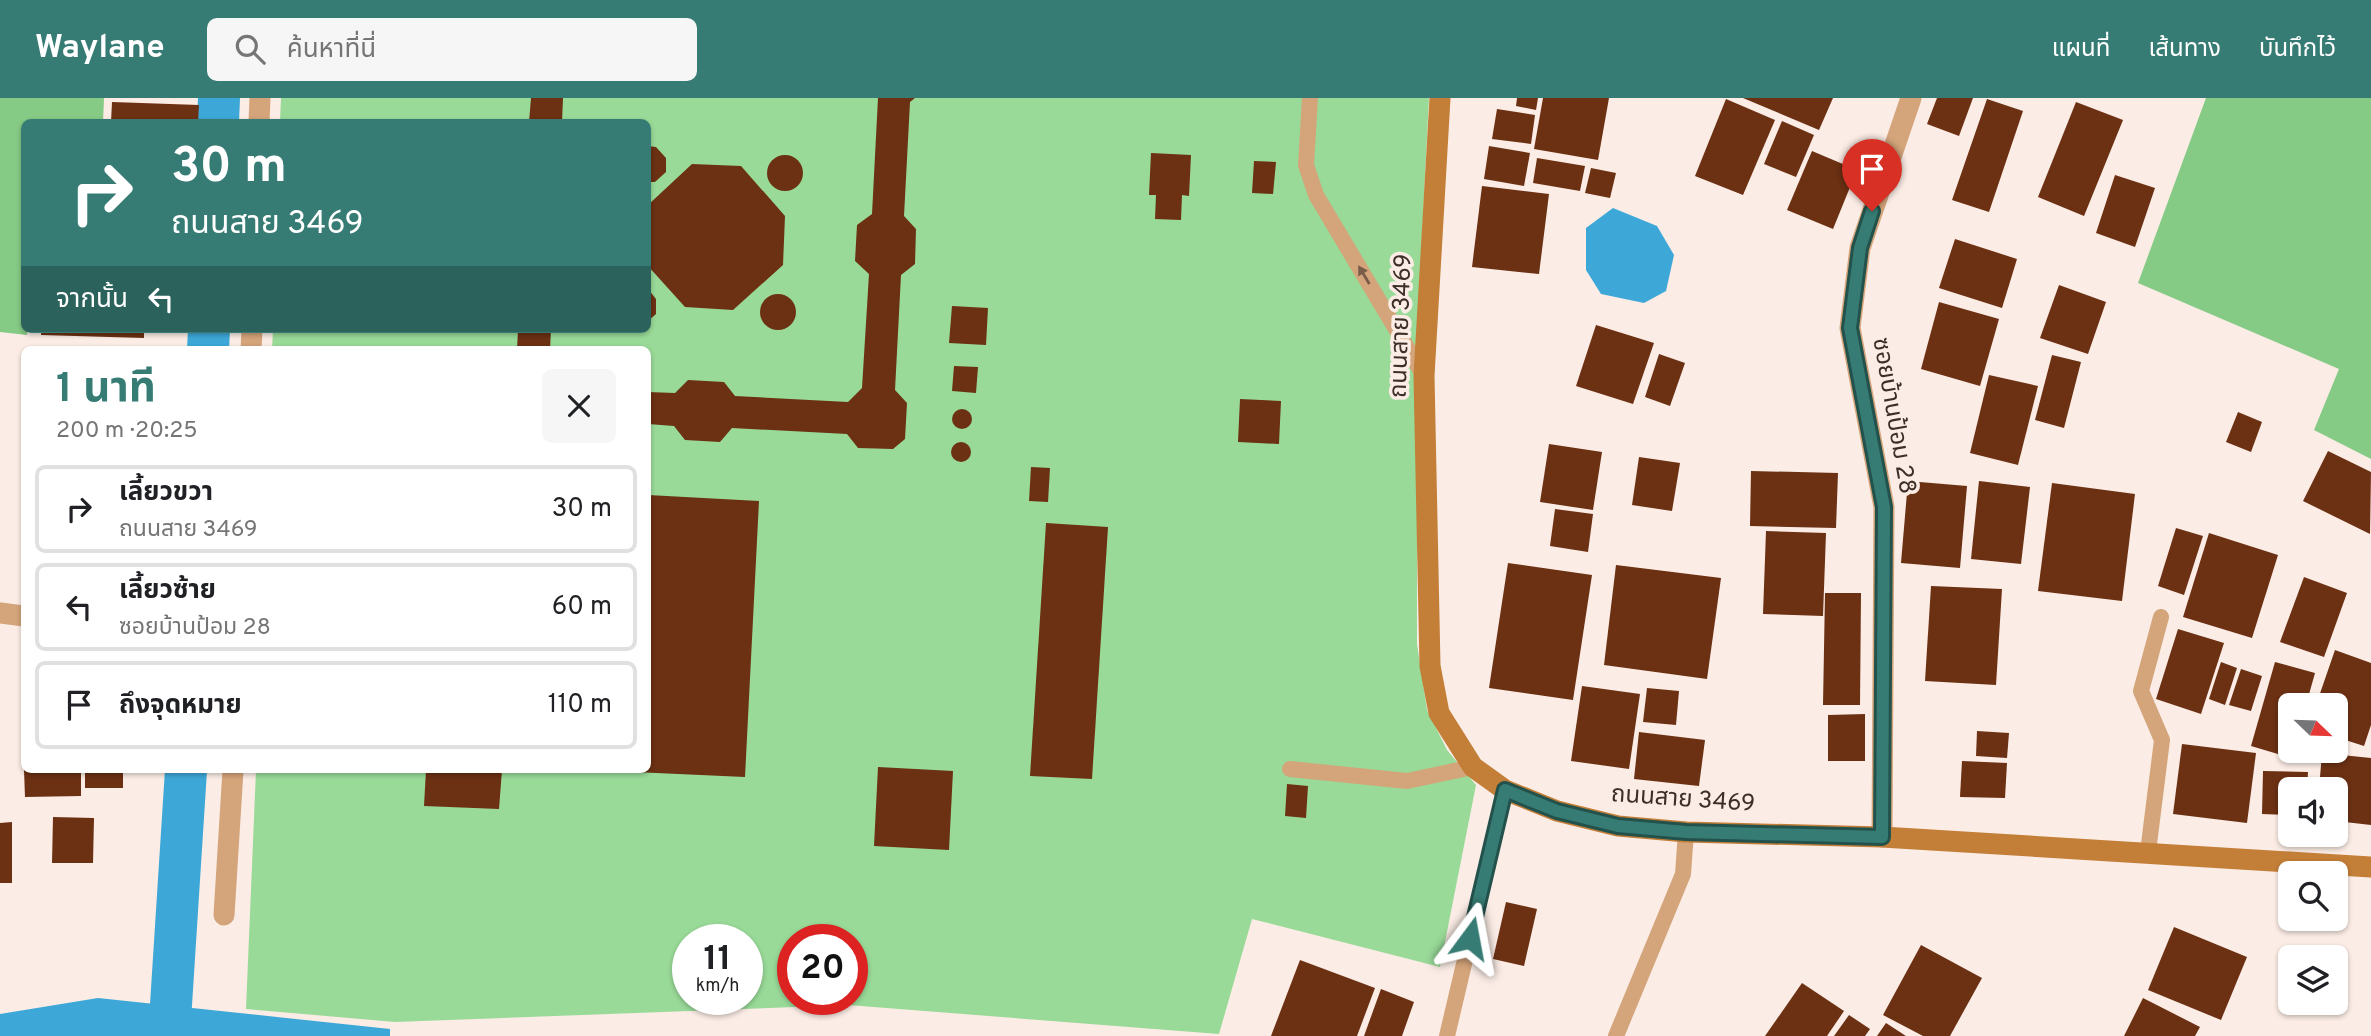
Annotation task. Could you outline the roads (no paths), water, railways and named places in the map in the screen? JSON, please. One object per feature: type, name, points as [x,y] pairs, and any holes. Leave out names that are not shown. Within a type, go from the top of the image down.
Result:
[{"type":"street","points":[[259,119],[260,98]]},
{"type":"street","name":"ถนนสาย 3469","points":[[1440,98],[1424,376],[1430,666],[1439,713],[1473,767],[1505,790],[1557,811],[1618,826],[1686,832],[1882,837],[2371,867]]},
{"type":"street","name":"ซอยบ้านป้อม 28","points":[[1882,837],[1884,507],[1850,328],[1860,248],[1911,98]]},
{"type":"street","points":[[0,613],[21,616]]},
{"type":"street","points":[[224,915],[233,773]]},
{"type":"lane","points":[[1310,98],[1306,165],[1316,195],[1424,376]]},
{"type":"lane","points":[[2148,852],[2162,740],[2141,691],[2161,617]]},
{"type":"lane","points":[[1290,769],[1407,781],[1473,767]]},
{"type":"lane","points":[[1447,1036],[1505,790]]},
{"type":"lane","points":[[1616,1036],[1683,874],[1686,832]]},
{"type":"water","points":[[1613,208],[1657,226],[1674,255],[1666,291],[1644,303],[1601,294],[1586,270],[1586,228]]},
{"type":"water","points":[[98,998],[390,1029],[390,1036],[0,1036],[0,1014]]},
{"type":"waterway","points":[[218,119],[219,98]]},
{"type":"waterway","points":[[208,346],[209,333]]},
{"type":"waterway","points":[[169,1036],[186,773]]}]
